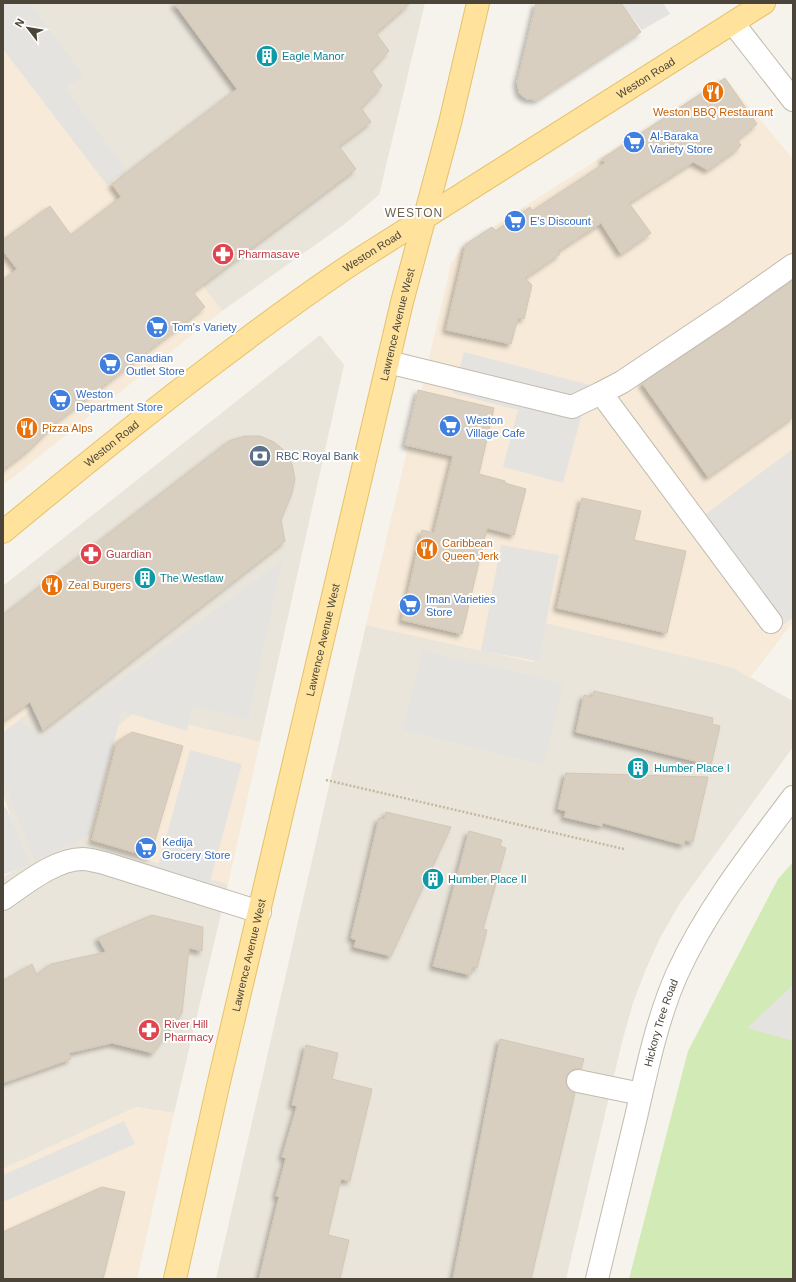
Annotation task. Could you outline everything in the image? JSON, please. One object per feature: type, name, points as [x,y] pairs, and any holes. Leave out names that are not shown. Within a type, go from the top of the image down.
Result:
[{"type":"main road","name":"Lawrence Avenue West","points":[[175,1279],[218,1086],[402,302],[450,123],[478,3]]},
{"type":"main road","name":"Weston Road","points":[[3,532],[74,473],[258,330],[340,271],[764,3]]},
{"type":"street","points":[[733,23],[793,100]]},
{"type":"street","points":[[388,362],[572,407],[622,382],[793,265]]},
{"type":"street","points":[[601,393],[771,622]]},
{"type":"street","name":"Hickory Tree Road","points":[[597,1279],[649,1061],[677,974],[699,931],[720,898],[793,797]]},
{"type":"street","points":[[3,899],[45,871],[64,863],[83,859],[104,864],[260,912]]},
{"type":"street","points":[[578,1081],[641,1094]]},
{"type":"path","points":[[326,780],[624,849]]},
{"type":"shaded area","points":[[3,3],[425,3],[379,195],[342,226],[222,311],[3,26]]},
{"type":"shaded area","points":[[3,3],[29,3],[83,75],[65,89],[126,170],[107,185],[3,49]]},
{"type":"shaded area","points":[[620,3],[663,3],[670,14],[642,30]]},
{"type":"shaded area","points":[[3,26],[222,311],[3,485]]},
{"type":"shaded area","points":[[725,78],[793,159],[793,622],[750,678],[732,667],[542,622],[533,662],[366,625],[451,263],[466,244]]},
{"type":"shaded area","points":[[320,335],[344,365],[260,742],[135,712],[86,841],[228,884],[174,1113],[136,1107],[3,1169],[3,877],[26,864],[3,794],[3,732],[30,711],[3,651],[3,586]]},
{"type":"shaded area","points":[[464,352],[590,385],[563,483],[503,467],[518,410],[453,393]]},
{"type":"shaded area","points":[[793,449],[793,617],[783,625],[703,516]]},
{"type":"shaded area","points":[[501,545],[559,555],[539,661],[481,651]]},
{"type":"shaded area","points":[[282,561],[248,720],[192,706],[187,731],[122,711],[90,835],[35,861],[3,781],[3,733],[21,720],[40,739]]},
{"type":"shaded area","points":[[542,622],[732,667],[793,701],[793,747],[680,903],[660,938],[646,969],[633,1003],[622,1042],[566,1279],[216,1279],[366,625],[533,662]]},
{"type":"shaded area","points":[[3,651],[30,711],[3,732]]},
{"type":"shaded area","points":[[423,651],[564,683],[543,765],[402,730]]},
{"type":"shaded area","points":[[135,712],[260,742],[228,884],[86,841],[104,738]]},
{"type":"shaded area","points":[[190,750],[242,764],[209,885],[157,871]]},
{"type":"shaded area","points":[[6,807],[30,864],[3,875],[3,808]]},
{"type":"shaded area","points":[[793,985],[793,1041],[747,1028]]},
{"type":"shaded area","points":[[136,1107],[174,1113],[137,1279],[3,1279],[3,1169]]},
{"type":"shaded area","points":[[124,1121],[135,1144],[3,1202],[3,1175]]},
{"type":"green space","points":[[793,862],[793,1279],[629,1279],[688,1051],[778,879]]},
{"type":"building","points":[[174,3],[410,3],[376,33],[389,51],[371,70],[382,86],[361,108],[371,122],[339,146],[356,169],[193,292],[205,307],[58,421],[30,449],[3,470],[3,280],[17,269],[3,251],[3,240],[50,206],[71,235],[121,197],[112,184],[237,89]]},
{"type":"building","points":[[536,3],[621,3],[641,32],[537,100],[527,99],[519,92],[517,81]]},
{"type":"building","points":[[725,78],[757,124],[737,140],[741,145],[737,149],[708,170],[693,162],[629,203],[651,233],[621,254],[601,223],[558,251],[560,254],[525,278],[532,285],[524,319],[518,318],[511,344],[446,330],[466,244],[492,227],[496,231],[530,207],[532,211],[605,163],[602,159]]},
{"type":"building","points":[[793,280],[793,417],[708,477],[642,383]]},
{"type":"building","points":[[418,390],[494,408],[479,474],[505,481],[505,483],[526,489],[514,535],[487,528],[462,634],[402,620],[422,530],[434,533],[453,456],[405,445]]},
{"type":"building","name":"The Westlaw","points":[[245,436],[260,436],[274,442],[285,451],[292,464],[295,479],[292,493],[281,520],[285,541],[43,730],[30,702],[3,721],[3,615],[231,440]]},
{"type":"building","points":[[582,498],[641,511],[634,540],[686,551],[667,633],[557,608]]},
{"type":"building","points":[[594,691],[713,718],[712,724],[720,726],[711,765],[576,732],[584,695],[592,697]]},
{"type":"building","points":[[132,732],[183,746],[150,857],[92,840],[117,742]]},
{"type":"building","points":[[566,773],[708,777],[693,842],[685,840],[684,845],[603,823],[602,826],[564,817],[566,811],[558,809]]},
{"type":"building","points":[[386,812],[451,827],[391,956],[354,947],[356,940],[351,938],[379,818],[385,819]]},
{"type":"building","points":[[469,831],[502,840],[500,846],[506,848],[483,929],[487,930],[477,968],[472,967],[471,975],[433,966]]},
{"type":"building","points":[[152,915],[203,927],[202,951],[189,948],[182,1013],[153,1053],[112,1043],[69,1053],[71,1059],[3,1083],[3,981],[32,964],[37,975],[51,964],[106,952],[98,938]]},
{"type":"building","points":[[500,1039],[584,1059],[581,1069],[574,1069],[568,1073],[566,1078],[566,1085],[570,1091],[575,1093],[531,1279],[453,1279]]},
{"type":"building","points":[[306,1045],[338,1053],[332,1079],[372,1089],[350,1181],[341,1179],[328,1235],[349,1240],[340,1279],[259,1279],[279,1197],[276,1196],[286,1158],[282,1157],[297,1106],[292,1105]]},
{"type":"building","points":[[102,1187],[125,1192],[103,1279],[3,1279],[3,1232]]},
{"type":"place","name":"Eagle Manor","points":[[267,56]]},
{"type":"place","name":"Weston BBQ Restaurant","points":[[713,92]]},
{"type":"place","name":"Al-Baraka Variety Store","points":[[634,142]]},
{"type":"place","name":"E's Discount","points":[[515,221]]},
{"type":"place","name":"Pharmasave","points":[[223,254]]},
{"type":"place","name":"Tom's Variety","points":[[157,327]]},
{"type":"place","name":"Canadian Outlet Store","points":[[110,364]]},
{"type":"place","name":"Weston Department Store","points":[[60,400]]},
{"type":"place","name":"Weston Village Cafe","points":[[450,426]]},
{"type":"place","name":"Pizza Alps","points":[[27,428]]},
{"type":"place","name":"RBC Royal Bank","points":[[260,456]]},
{"type":"place","name":"Caribbean Queen Jerk","points":[[427,549]]},
{"type":"place","name":"Guardian","points":[[91,554]]},
{"type":"place","name":"The Westlaw","points":[[145,578]]},
{"type":"place","name":"Zeal Burgers","points":[[52,585]]},
{"type":"place","name":"Iman Varieties Store","points":[[410,605]]},
{"type":"place","name":"Humber Place I","points":[[638,768]]},
{"type":"place","name":"Kedija Grocery Store","points":[[146,848]]},
{"type":"place","name":"Humber Place II","points":[[433,879]]},
{"type":"place","name":"River Hill Pharmacy","points":[[149,1030]]},
{"type":"district","name":"WESTON","points":[[414,213]]}]
